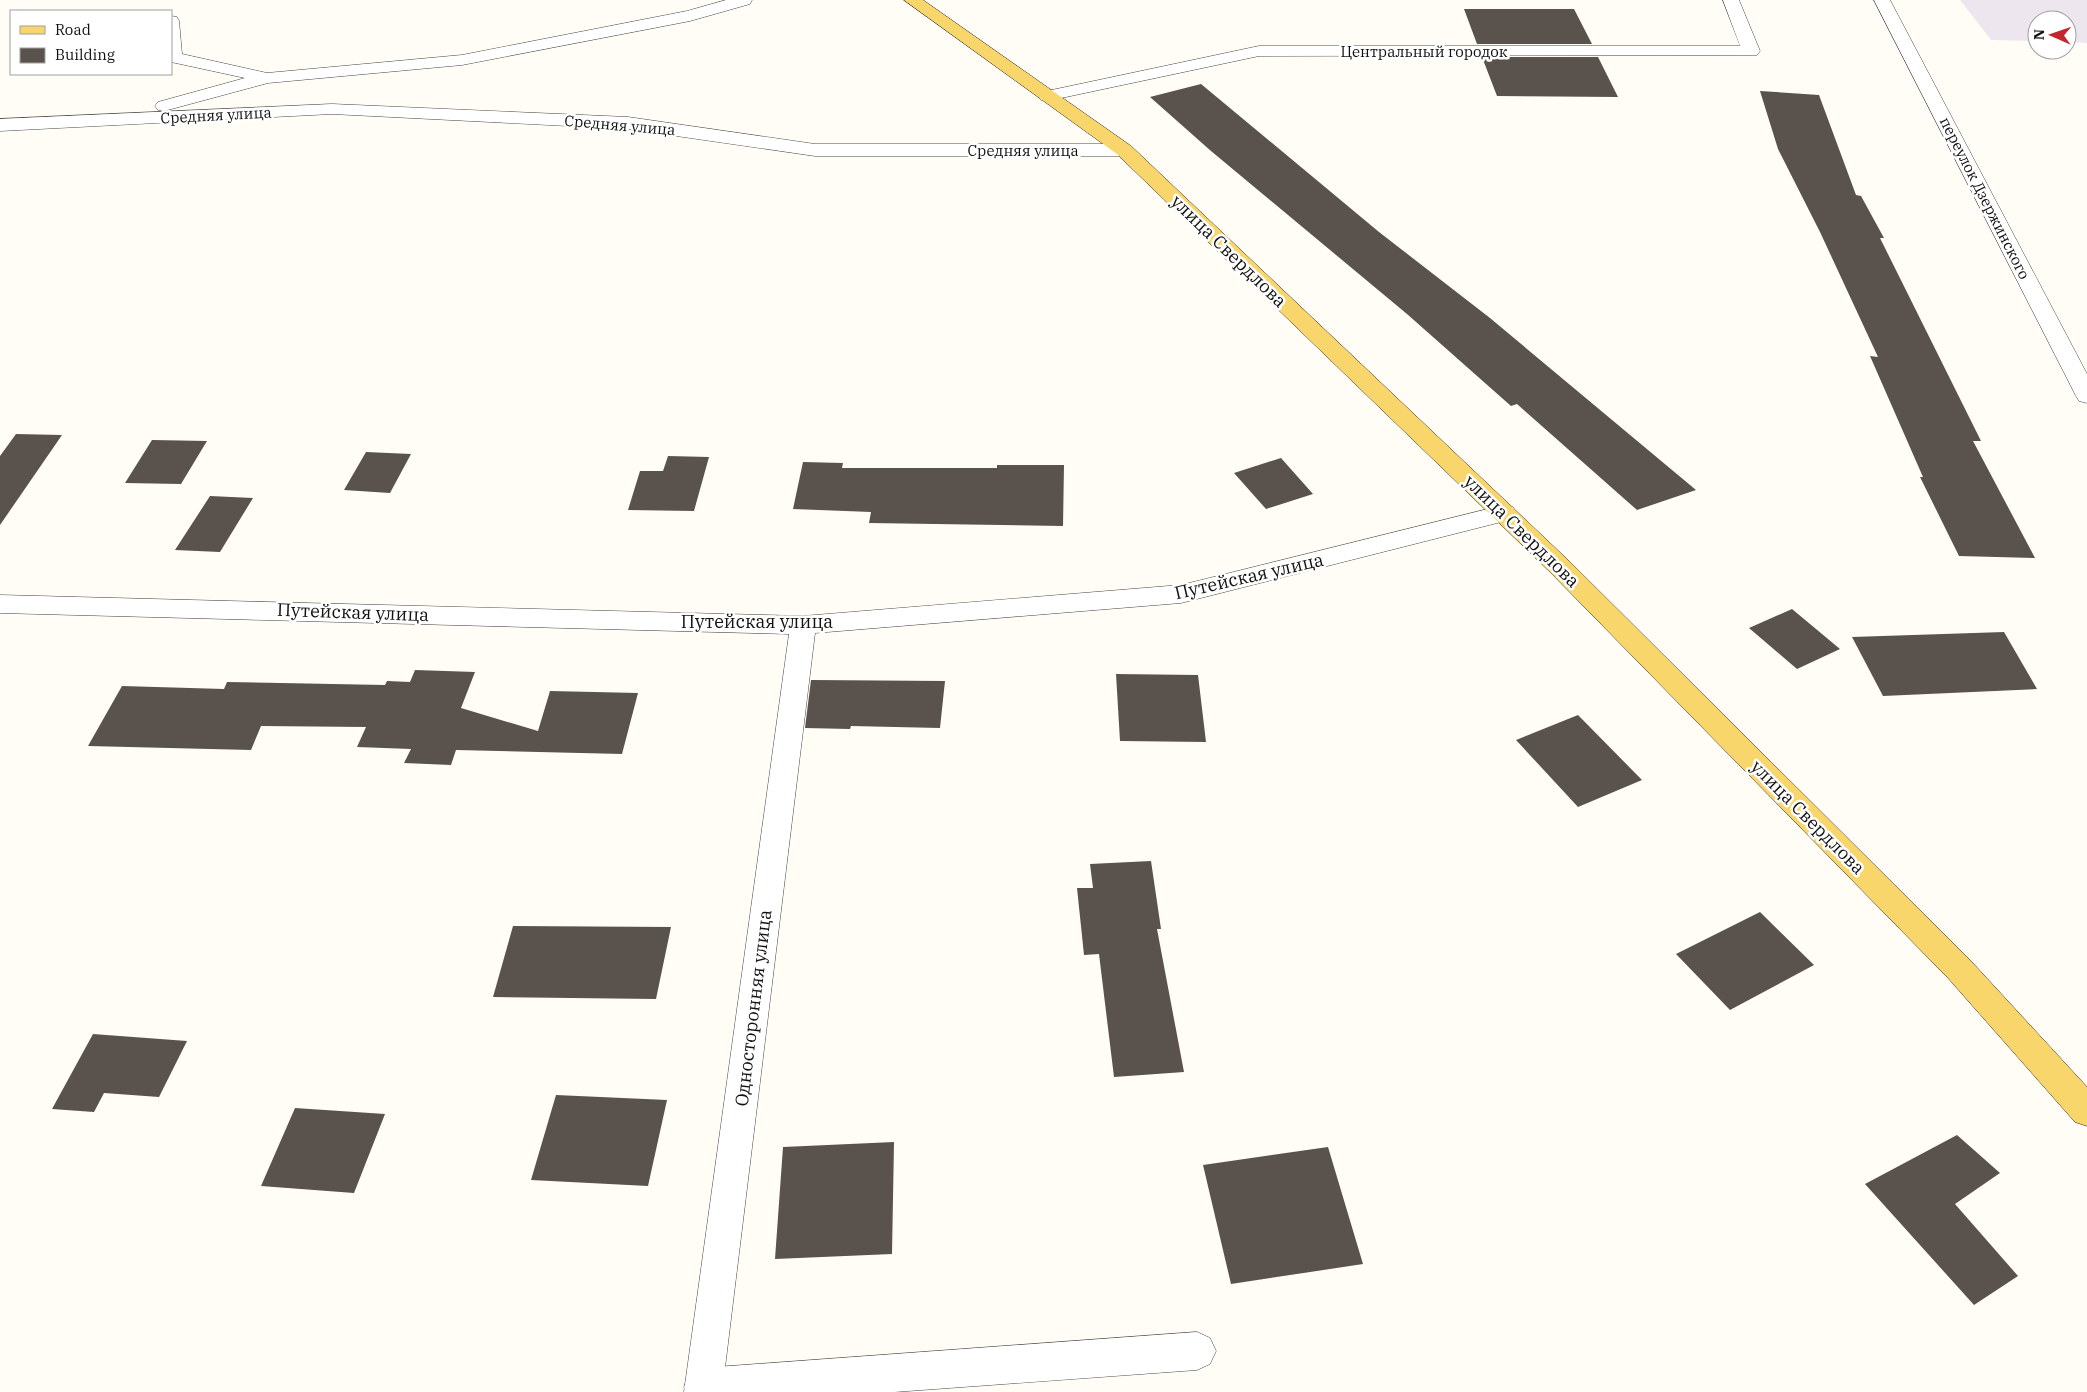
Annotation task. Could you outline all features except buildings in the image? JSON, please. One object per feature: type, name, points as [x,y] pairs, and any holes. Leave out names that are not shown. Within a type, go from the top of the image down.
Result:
[{"type":"main road","name":"улица Свердлова","points":[[912,0],[1124,150],[1560,567],[1959,969],[2087,1111]]},
{"type":"street","name":"Средняя улица","points":[[115,119],[267,78],[462,60],[690,16],[744,0]]},
{"type":"street","name":"Центральный городок","points":[[1047,96],[1259,51],[1751,52],[1731,0]]},
{"type":"street","name":"переулок Дзержинского","points":[[1882,0],[2087,396]]},
{"type":"street","points":[[172,35],[173,57],[267,78]]},
{"type":"street","name":"Средняя улица","points":[[0,125],[332,110],[628,123],[815,150],[1124,150]]},
{"type":"street","name":"Путейская улица","points":[[0,604],[803,625],[1181,594],[1504,513]]},
{"type":"street","name":"Односторонняя улица","points":[[703,1390],[803,625]]},
{"type":"street","points":[[703,1390],[1197,1351]]},
{"type":"shaded area","points":[[1960,0],[2087,0],[2087,43],[2077,42],[2077,10],[2027,10],[2027,41],[1991,40]]}]
